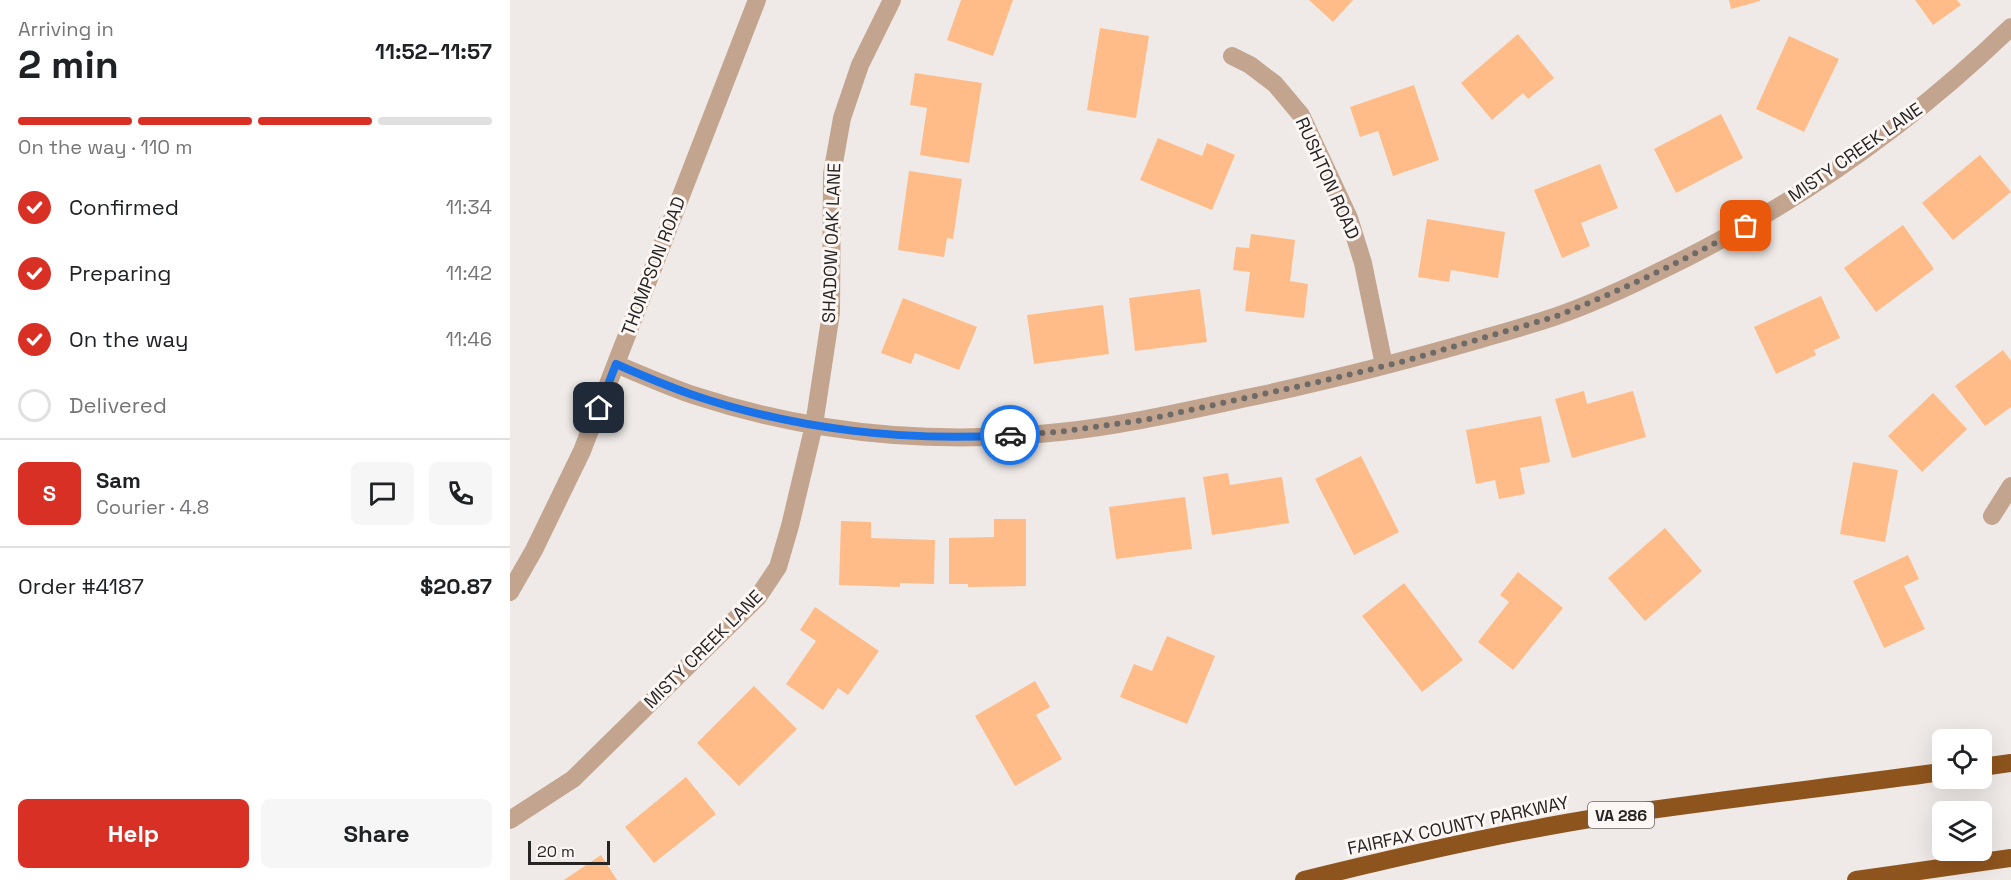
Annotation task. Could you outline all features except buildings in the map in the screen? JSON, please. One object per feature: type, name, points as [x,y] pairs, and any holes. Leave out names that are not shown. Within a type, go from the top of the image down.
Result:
[{"type":"highway","points":[[1992,766],[2011,764]]},
{"type":"highway","name":"FAIRFAX COUNTY PARKWAY","points":[[1305,880],[1490,837],[1607,816],[1932,773]]},
{"type":"highway","points":[[1856,880],[2011,858]]},
{"type":"street","name":"THOMPSON ROAD","points":[[510,592],[534,550],[582,451],[757,0]]},
{"type":"street","name":"SHADOW OAK LANE","points":[[813,425],[831,313],[832,174],[836,146],[842,118],[860,65],[892,0]]},
{"type":"street","name":"MISTY CREEK LANE","points":[[616,364],[693,395],[813,425],[891,435],[970,438],[1059,432],[1145,420],[1323,381],[1405,361],[1554,317],[1618,292],[1696,254],[1763,216],[1857,155],[1929,101],[2011,27]]},
{"type":"street","name":"RUSHTON ROAD","points":[[1232,56],[1250,65],[1275,84],[1301,116],[1349,218],[1363,263],[1384,365]]},
{"type":"street","name":"MISTY CREEK LANE","points":[[510,820],[573,779],[758,597],[778,567],[790,526],[813,425]]},
{"type":"street","points":[[1992,516],[2011,486]]},
{"type":"way so far","points":[[1010,435],[1059,432],[1145,420],[1405,361],[1554,317],[1618,292],[1696,254],[1746,226]]},
{"type":"route","points":[[599,408],[616,364],[693,395],[813,425],[891,435],[970,438],[1010,435]]}]
